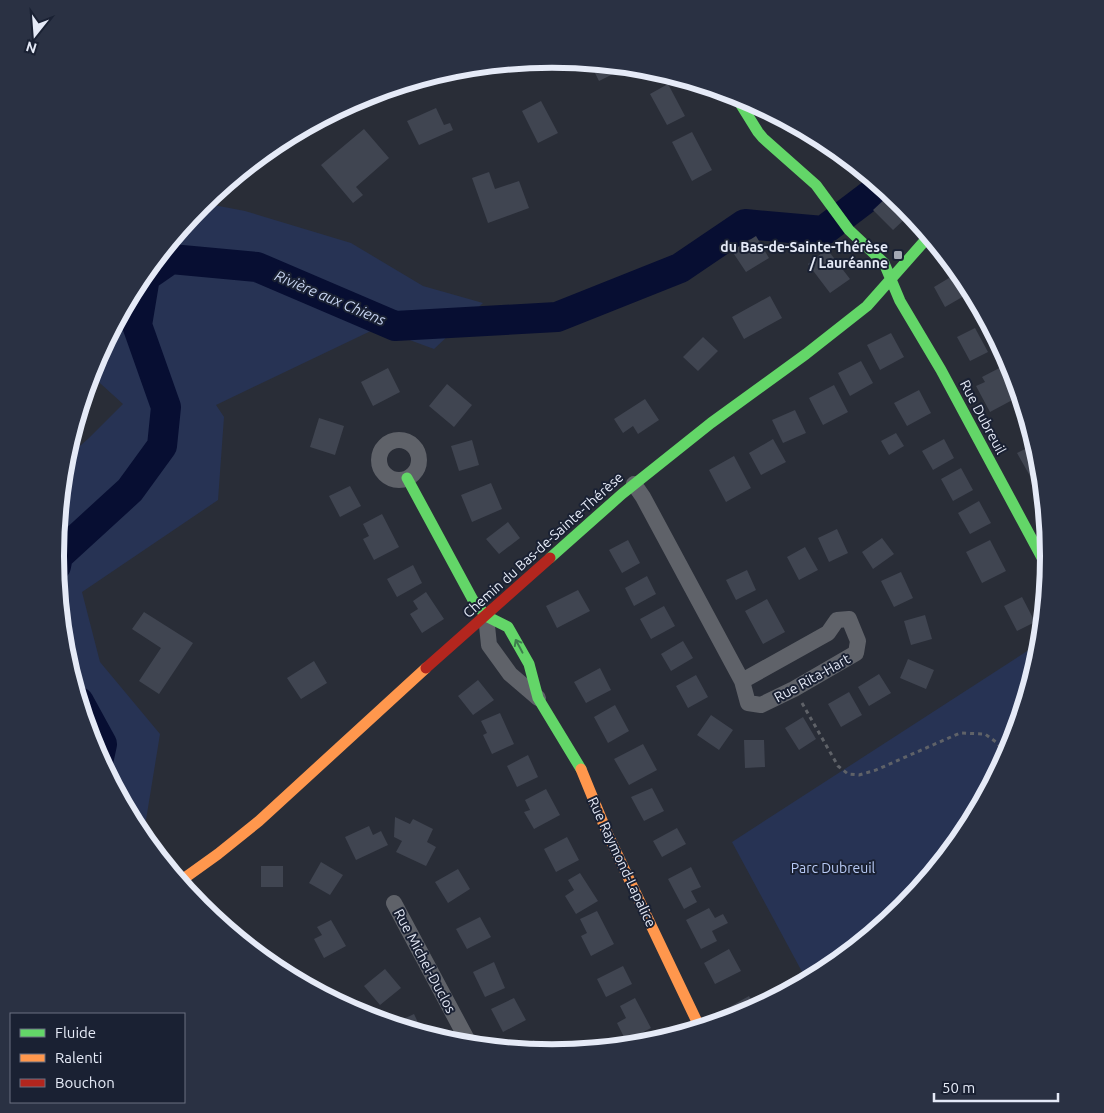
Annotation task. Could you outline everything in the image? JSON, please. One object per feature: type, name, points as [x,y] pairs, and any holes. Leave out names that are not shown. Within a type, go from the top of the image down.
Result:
[{"type":"street","name":"Rue Dubreuil","points":[[742,106],[763,138],[816,185],[849,230],[884,263],[900,302],[941,370],[1040,554]]},
{"type":"street","name":"Chemin du Bas-de-Sainte-Thérèse","points":[[185,878],[245,832],[607,506],[703,429],[806,354],[867,306],[924,241]]},
{"type":"street","name":"Rue Raymond-Lapalice","points":[[407,478],[473,600],[486,616],[511,630],[529,664],[538,698],[579,765],[608,835],[697,1022]]},
{"type":"street","name":"Rue Rita-Hart","points":[[634,484],[742,682],[748,703],[761,705],[794,689],[856,654],[858,641],[849,619],[837,620],[828,633],[742,682]]},
{"type":"street","name":"Rue Raymond-Lapalice","points":[[486,616],[489,645],[510,674],[538,698]]},
{"type":"street","name":"Rue Michel-Duclos","points":[[394,903],[466,1037]]},
{"type":"path","points":[[794,689],[838,766],[848,774],[859,775],[876,770],[960,733],[985,734],[1001,748]]},
{"type":"green space","points":[[213,205],[245,211],[351,243],[423,286],[483,303],[434,349],[377,328],[216,405],[224,417],[218,500],[82,592],[100,662],[160,734],[146,820],[144,824],[114,772],[101,743],[80,683],[73,652],[65,588],[65,525],[76,450],[123,404],[97,380],[114,341],[146,285],[185,235]]},
{"type":"green space","name":"Parc Dubreuil","points":[[1032,648],[1024,683],[1003,743],[975,801],[958,828],[919,878],[874,924],[849,944],[803,974],[732,842]]},
{"type":"building","points":[[593,70],[617,72],[599,81]]},
{"type":"building","points":[[668,84],[685,116],[667,125],[650,94]]},
{"type":"building","points":[[541,101],[558,133],[538,143],[522,111]]},
{"type":"building","points":[[436,108],[444,125],[450,123],[453,130],[419,145],[407,121]]},
{"type":"building","points":[[364,129],[389,158],[356,187],[363,195],[353,203],[321,165]]},
{"type":"building","points":[[692,132],[712,170],[692,181],[672,142]]},
{"type":"building","points":[[489,172],[495,189],[519,181],[529,208],[488,223],[472,178]]},
{"type":"building","points":[[885,199],[905,219],[893,230],[873,210]]},
{"type":"building","points":[[756,236],[769,258],[746,272],[732,251]]},
{"type":"building","points":[[827,249],[850,279],[830,293],[808,264]]},
{"type":"building","points":[[952,276],[965,296],[945,307],[934,287]]},
{"type":"building","points":[[770,296],[782,318],[744,339],[732,317]]},
{"type":"building","points":[[975,328],[988,352],[970,361],[957,337]]},
{"type":"building","points":[[891,333],[904,357],[880,370],[867,345]]},
{"type":"building","points":[[703,337],[718,351],[698,371],[683,357]]},
{"type":"building","points":[[861,361],[873,383],[850,396],[838,373]]},
{"type":"building","points":[[1002,367],[1014,399],[990,412],[976,386],[985,382],[982,377]]},
{"type":"building","points":[[388,368],[400,392],[373,406],[361,382]]},
{"type":"building","points":[[447,384],[472,405],[454,427],[429,406]]},
{"type":"building","points":[[834,385],[848,412],[823,425],[809,398]]},
{"type":"building","points":[[919,390],[931,413],[907,426],[894,403]]},
{"type":"building","points":[[645,399],[659,420],[638,434],[633,426],[623,433],[614,419]]},
{"type":"building","points":[[795,410],[806,433],[783,443],[772,420]]},
{"type":"building","points":[[319,418],[344,426],[335,455],[310,447]]},
{"type":"building","points":[[896,433],[904,446],[889,455],[881,441]]},
{"type":"building","points":[[773,439],[786,462],[761,475],[749,453]]},
{"type":"building","points":[[944,439],[954,458],[933,470],[922,451]]},
{"type":"building","points":[[472,440],[479,465],[459,471],[451,446]]},
{"type":"building","points":[[1028,448],[1033,474],[1030,476],[1017,453]]},
{"type":"building","points":[[734,456],[751,488],[726,502],[709,470]]},
{"type":"building","points":[[961,468],[973,490],[953,501],[941,479]]},
{"type":"building","points":[[491,483],[502,509],[472,522],[461,495]]},
{"type":"building","points":[[350,486],[361,506],[340,517],[329,496]]},
{"type":"building","points":[[979,501],[991,523],[970,534],[958,513]]},
{"type":"building","points":[[382,514],[399,547],[374,560],[363,539],[369,536],[363,524]]},
{"type":"building","points":[[508,522],[520,538],[499,554],[486,539]]},
{"type":"building","points":[[837,529],[848,553],[829,562],[818,538]]},
{"type":"building","points":[[882,538],[894,554],[873,569],[862,552]]},
{"type":"building","points":[[628,540],[640,563],[622,573],[609,550]]},
{"type":"building","points":[[990,540],[1006,571],[982,583],[966,552]]},
{"type":"building","points":[[805,547],[818,570],[799,580],[787,557]]},
{"type":"building","points":[[413,565],[422,583],[397,597],[387,579]]},
{"type":"building","points":[[747,570],[756,590],[736,600],[726,580]]},
{"type":"building","points":[[901,572],[913,598],[894,607],[881,581]]},
{"type":"building","points":[[647,576],[656,594],[634,606],[625,588]]},
{"type":"building","points":[[578,590],[590,611],[557,628],[546,606]]},
{"type":"building","points":[[426,592],[444,619],[422,633],[410,614],[418,609],[413,601]]},
{"type":"building","points":[[1022,597],[1035,622],[1017,631],[1004,606]]},
{"type":"building","points":[[767,599],[785,632],[763,644],[745,611]]},
{"type":"building","points":[[664,606],[675,626],[651,639],[640,619]]},
{"type":"building","points":[[144,612],[193,643],[159,694],[139,681],[161,648],[132,629]]},
{"type":"building","points":[[925,615],[932,639],[911,645],[904,621]]},
{"type":"building","points":[[683,641],[693,658],[671,671],[661,654]]},
{"type":"building","points":[[908,659],[934,670],[926,689],[900,678]]},
{"type":"building","points":[[314,661],[327,683],[301,699],[287,678]]},
{"type":"building","points":[[600,668],[611,690],[586,703],[574,682]]},
{"type":"building","points":[[879,674],[891,693],[869,706],[858,687]]},
{"type":"building","points":[[696,675],[708,697],[688,708],[676,686]]},
{"type":"building","points":[[478,680],[494,700],[473,715],[458,696]]},
{"type":"building","points":[[849,692],[862,715],[841,727],[828,704]]},
{"type":"building","points":[[615,705],[629,731],[608,743],[594,717]]},
{"type":"building","points":[[500,713],[514,744],[492,754],[483,735],[487,733],[481,721]]},
{"type":"building","points":[[711,715],[733,730],[719,750],[697,735]]},
{"type":"building","points":[[803,717],[816,739],[799,750],[785,728]]},
{"type":"building","points":[[744,740],[764,740],[765,767],[745,768]]},
{"type":"building","points":[[643,744],[657,770],[629,785],[614,759]]},
{"type":"building","points":[[528,755],[538,777],[517,787],[507,766]]},
{"type":"building","points":[[652,788],[664,811],[644,821],[631,797]]},
{"type":"building","points":[[546,789],[560,815],[534,829],[524,812],[530,810],[525,800]]},
{"type":"building","points":[[395,817],[410,824],[413,819],[433,829],[427,842],[436,847],[426,866],[396,852],[402,841],[394,837]]},
{"type":"building","points":[[369,826],[373,835],[381,831],[388,845],[356,860],[345,837]]},
{"type":"building","points":[[677,828],[686,844],[662,857],[653,841]]},
{"type":"building","points":[[567,837],[579,860],[556,872],[544,849]]},
{"type":"building","points":[[321,862],[343,875],[330,895],[309,883]]},
{"type":"building","points":[[261,866],[283,866],[283,887],[261,887]]},
{"type":"building","points":[[691,867],[701,887],[691,891],[697,902],[684,909],[668,879]]},
{"type":"building","points":[[458,869],[470,889],[448,903],[435,882]]},
{"type":"building","points":[[580,873],[598,901],[576,914],[565,896],[574,890],[568,880]]},
{"type":"building","points":[[709,908],[715,918],[723,914],[728,923],[712,931],[717,941],[701,949],[686,920]]},
{"type":"building","points":[[597,911],[614,944],[591,956],[581,936],[587,933],[580,919]]},
{"type":"building","points":[[480,917],[491,937],[467,949],[456,929]]},
{"type":"building","points":[[331,920],[346,946],[324,958],[314,939],[322,935],[317,927]]},
{"type":"building","points":[[729,949],[741,971],[715,984],[704,963]]},
{"type":"building","points":[[494,962],[505,988],[485,997],[473,972]]},
{"type":"building","points":[[623,966],[632,984],[606,997],[597,979]]},
{"type":"building","points":[[385,969],[401,988],[380,1005],[364,986]]},
{"type":"building","points":[[749,996],[752,1002],[728,1012],[726,1009]]},
{"type":"building","points":[[514,998],[526,1020],[503,1032],[491,1009]]},
{"type":"building","points":[[635,998],[651,1028],[632,1038],[625,1039],[617,1023],[626,1018],[620,1006]]},
{"type":"building","points":[[414,1014],[420,1026],[400,1021]]},
{"type":"building","points":[[534,1040],[537,1045],[526,1044]]},
{"type":"waterway","name":"Rivière aux Chiens","points":[[159,267],[171,259],[257,267],[395,326],[557,317],[680,268],[745,224],[823,231],[876,191]]},
{"type":"waterway","name":"Rivière aux Chiens","points":[[64,550],[130,490],[162,446],[166,407],[137,325],[143,290]]},
{"type":"waterway","name":"Rivière aux Chiens","points":[[100,740],[102,745]]},
{"type":"traffic: fast","points":[[742,107],[763,138],[816,185],[849,230],[884,263],[900,301],[941,370],[1040,554]]},
{"type":"traffic: fast","points":[[550,558],[622,494],[711,423],[806,354],[867,306],[924,241]]},
{"type":"traffic: fast","points":[[407,478],[473,600],[486,616],[508,627],[529,664],[538,698],[581,769]]},
{"type":"traffic: slow","points":[[185,878],[259,821],[426,668]]},
{"type":"traffic: slow","points":[[581,769],[608,835],[697,1022]]},
{"type":"traffic: jam","points":[[426,668],[550,558]]},
{"type":"place","name":"du Bas-de-Sainte-Thérèse / Lauréanne","points":[[898,255]]}]
